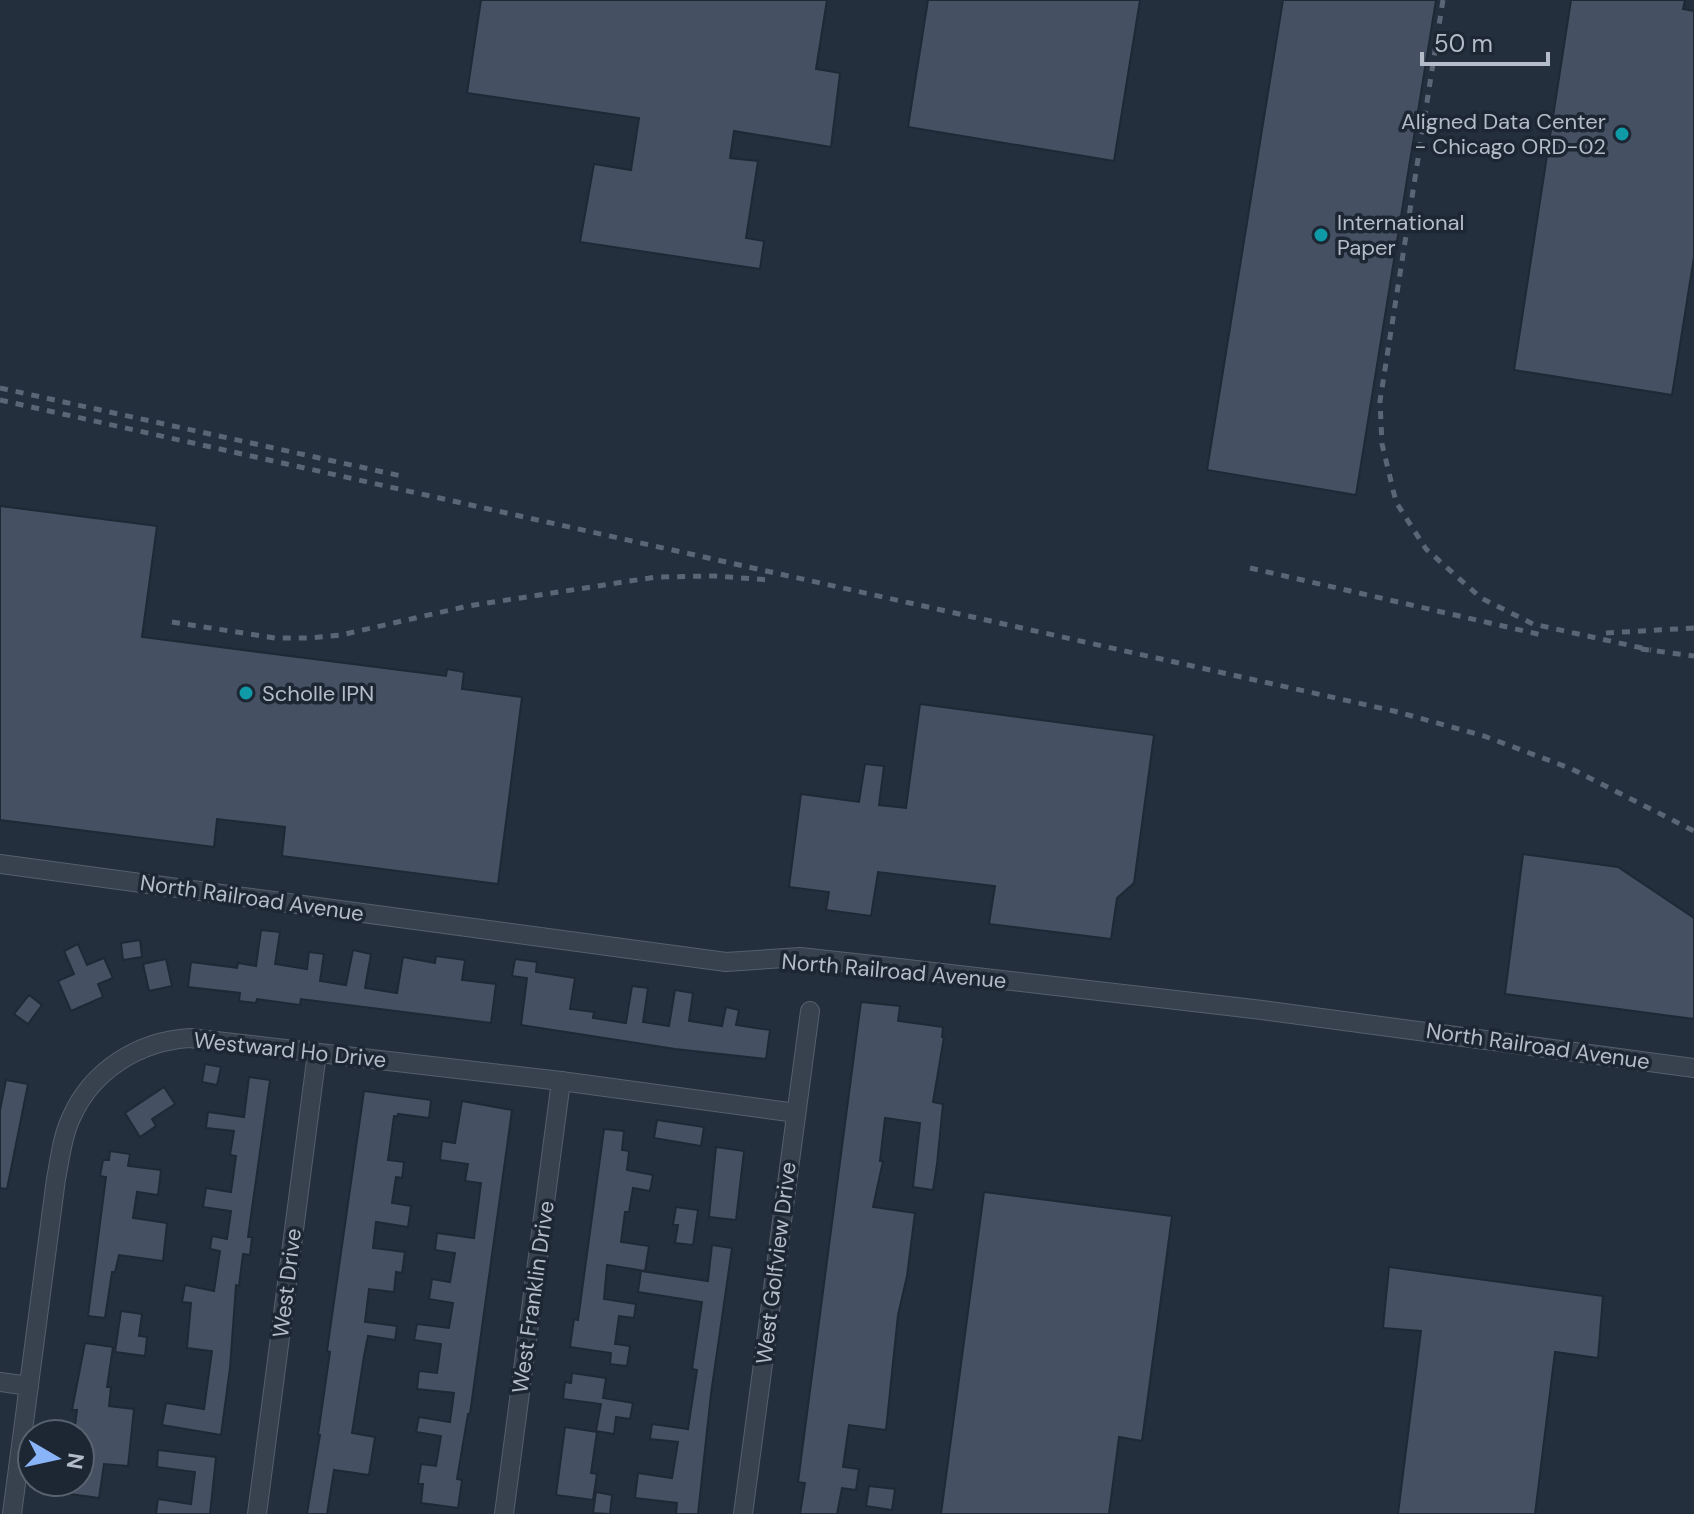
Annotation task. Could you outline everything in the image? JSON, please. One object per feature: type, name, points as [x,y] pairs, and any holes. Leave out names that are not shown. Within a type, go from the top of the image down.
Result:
[{"type":"street","name":"North Railroad Avenue","points":[[0,864],[726,962],[800,957],[1262,1010],[1694,1068]]},
{"type":"street","name":"West Golfview Drive","points":[[743,1514],[810,1011]]},
{"type":"street","name":"Westward Ho Drive","points":[[12,1514],[61,1152],[70,1118],[95,1081],[129,1054],[174,1039],[190,1038],[561,1081],[796,1113]]},
{"type":"street","name":"West Drive","points":[[257,1514],[317,1053]]},
{"type":"street","name":"West Franklin Drive","points":[[504,1514],[561,1081]]},
{"type":"street","points":[[0,1382],[29,1386]]},
{"type":"building","points":[[481,0],[827,0],[816,69],[840,73],[831,147],[734,131],[730,158],[758,161],[746,238],[764,241],[760,269],[580,242],[594,164],[631,170],[639,118],[467,93]]},
{"type":"building","points":[[928,0],[1140,0],[1114,161],[908,127]]},
{"type":"building","name":"International Paper","points":[[1283,0],[1436,0],[1356,495],[1207,470]]},
{"type":"building","name":"Aligned Data Center - Chicago ORD-02","points":[[1571,0],[1685,0],[1683,9],[1694,11],[1694,257],[1672,395],[1514,370]]},
{"type":"building","name":"Scholle IPN","points":[[0,506],[157,526],[142,637],[446,676],[447,669],[464,672],[462,689],[522,697],[498,884],[282,856],[285,827],[217,819],[214,847],[0,820]]},
{"type":"building","points":[[920,704],[1154,735],[1134,883],[1117,898],[1111,939],[989,924],[995,886],[878,872],[871,916],[826,910],[829,892],[789,887],[801,794],[859,802],[865,764],[884,766],[879,805],[906,808]]},
{"type":"building","points":[[1523,854],[1618,867],[1694,918],[1694,1019],[1505,994]]},
{"type":"building","points":[[261,930],[280,932],[275,964],[307,969],[309,952],[324,954],[320,981],[346,985],[353,950],[371,954],[365,988],[397,993],[403,957],[435,963],[436,956],[465,960],[462,980],[496,984],[491,1023],[301,999],[300,1005],[257,999],[256,1003],[239,1001],[240,993],[188,987],[191,962],[237,968],[238,963],[256,966]]},
{"type":"building","points":[[140,940],[142,957],[123,960],[121,943]]},
{"type":"building","points":[[78,944],[87,965],[104,958],[113,978],[98,984],[103,997],[71,1011],[58,981],[74,974],[64,951]]},
{"type":"building","points":[[166,959],[172,986],[149,991],[143,964]]},
{"type":"building","points":[[515,959],[537,962],[536,972],[575,978],[570,1009],[594,1012],[593,1018],[626,1023],[632,986],[648,988],[643,1022],[669,1026],[675,990],[693,993],[689,1021],[722,1026],[726,1007],[739,1010],[736,1025],[770,1030],[766,1059],[675,1049],[521,1025],[527,978],[512,976]]},
{"type":"building","points":[[29,995],[42,1005],[28,1024],[14,1014]]},
{"type":"building","points":[[861,1002],[900,1006],[898,1021],[943,1027],[933,1102],[943,1104],[937,1164],[933,1190],[913,1187],[920,1123],[885,1118],[880,1161],[883,1161],[873,1207],[915,1213],[907,1276],[898,1315],[886,1430],[849,1425],[843,1467],[859,1469],[856,1490],[842,1488],[837,1514],[800,1514],[805,1483],[798,1482]]},
{"type":"building","points":[[205,1064],[221,1067],[217,1085],[202,1082]]},
{"type":"building","points":[[249,1077],[270,1080],[248,1237],[252,1237],[250,1255],[243,1254],[239,1286],[236,1285],[221,1435],[162,1425],[166,1403],[204,1409],[212,1351],[187,1348],[191,1303],[182,1302],[185,1285],[214,1291],[220,1251],[210,1249],[212,1236],[227,1239],[231,1211],[203,1207],[206,1188],[231,1192],[236,1156],[230,1155],[234,1131],[206,1128],[208,1112],[244,1117]]},
{"type":"building","points":[[6,1080],[28,1084],[7,1189],[0,1188],[0,1110]]},
{"type":"building","points":[[164,1087],[175,1104],[152,1119],[156,1126],[140,1137],[125,1113]]},
{"type":"building","points":[[364,1091],[431,1100],[429,1118],[394,1116],[388,1160],[404,1162],[402,1178],[396,1177],[392,1203],[411,1206],[408,1227],[376,1222],[373,1248],[405,1252],[402,1273],[396,1272],[394,1292],[369,1289],[365,1322],[397,1326],[395,1340],[368,1336],[364,1356],[352,1433],[375,1437],[369,1475],[334,1470],[327,1514],[307,1514],[320,1435],[330,1352],[327,1351]]},
{"type":"building","points":[[462,1101],[512,1110],[470,1414],[457,1479],[462,1480],[458,1508],[421,1503],[423,1484],[418,1484],[421,1464],[436,1466],[441,1436],[416,1432],[419,1417],[450,1422],[454,1393],[417,1389],[419,1371],[437,1373],[441,1344],[414,1340],[417,1324],[449,1328],[453,1303],[429,1299],[432,1279],[450,1282],[455,1253],[435,1250],[437,1233],[474,1238],[481,1183],[465,1181],[468,1164],[440,1160],[442,1141],[455,1143]]},
{"type":"building","points":[[657,1120],[704,1127],[701,1146],[654,1138]]},
{"type":"building","points":[[604,1129],[624,1131],[622,1150],[629,1151],[627,1170],[653,1175],[650,1191],[633,1188],[629,1212],[625,1212],[621,1242],[649,1246],[645,1271],[607,1265],[604,1299],[636,1304],[634,1318],[619,1316],[615,1344],[630,1346],[627,1366],[610,1364],[611,1353],[570,1347],[574,1319],[578,1320]]},
{"type":"building","points":[[716,1147],[744,1151],[736,1220],[709,1217]]},
{"type":"building","points":[[110,1151],[130,1154],[128,1166],[161,1170],[158,1195],[137,1192],[133,1218],[167,1223],[163,1261],[119,1255],[115,1272],[112,1272],[105,1318],[88,1316],[106,1177],[100,1176],[103,1160],[109,1160]]},
{"type":"building","points":[[984,1192],[1172,1216],[1142,1441],[1119,1437],[1109,1514],[941,1514]]},
{"type":"building","points":[[676,1207],[698,1210],[693,1245],[675,1243],[678,1225],[673,1225]]},
{"type":"building","points":[[712,1245],[732,1248],[698,1514],[676,1514],[677,1503],[635,1498],[638,1473],[672,1478],[678,1442],[650,1439],[652,1424],[688,1429],[697,1370],[692,1369],[702,1302],[638,1292],[641,1271],[708,1281]]},
{"type":"building","points":[[1389,1267],[1603,1296],[1598,1358],[1555,1352],[1535,1514],[1398,1514],[1421,1331],[1383,1328]]},
{"type":"building","points":[[121,1311],[142,1314],[139,1336],[147,1337],[145,1356],[115,1352]]},
{"type":"building","points":[[85,1343],[113,1347],[107,1387],[111,1387],[109,1406],[134,1409],[128,1466],[104,1464],[99,1498],[96,1498],[96,1418],[76,1418],[77,1410],[72,1410]]},
{"type":"building","points":[[572,1373],[606,1378],[603,1398],[633,1403],[630,1419],[616,1417],[614,1434],[596,1431],[601,1404],[563,1399],[565,1382],[571,1383]]},
{"type":"building","points":[[565,1427],[597,1432],[591,1473],[597,1474],[593,1500],[556,1495]]},
{"type":"building","points":[[158,1450],[216,1457],[210,1514],[156,1514],[158,1499],[191,1504],[195,1472],[157,1467]]},
{"type":"building","points":[[869,1486],[895,1489],[892,1510],[866,1506]]},
{"type":"building","points":[[596,1492],[612,1495],[610,1514],[593,1513]]},
{"type":"railway","points":[[1443,0],[1380,401],[1382,444],[1396,502],[1426,549],[1481,598],[1533,624],[1651,650]]},
{"type":"railway","points":[[0,388],[406,477]]},
{"type":"railway","points":[[0,400],[1394,711],[1484,736],[1572,769],[1694,831]]},
{"type":"railway","points":[[1250,568],[1542,635]]},
{"type":"railway","points":[[172,622],[275,638],[308,638],[341,635],[468,606],[656,577],[715,576],[770,580]]},
{"type":"railway","points":[[1606,633],[1694,628]]},
{"type":"railway","points":[[1641,649],[1694,656]]},
{"type":"place","name":"Aligned Data Center - Chicago ORD-02","points":[[1622,134]]},
{"type":"place","name":"International Paper","points":[[1321,235]]},
{"type":"place","name":"Scholle IPN","points":[[246,693]]}]
